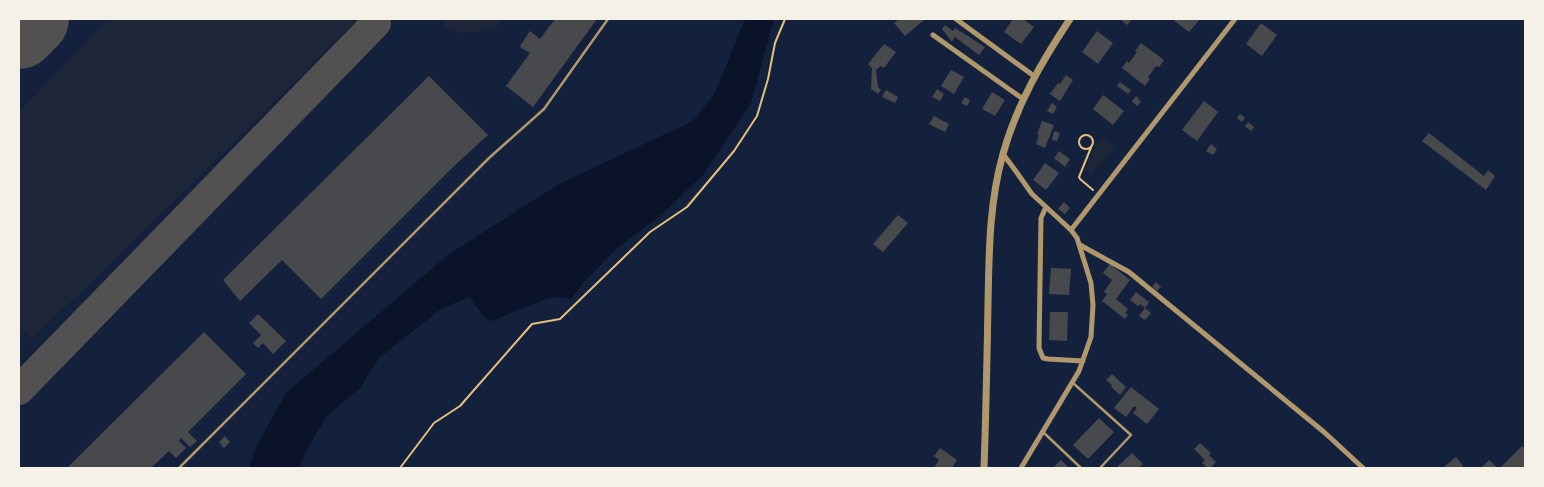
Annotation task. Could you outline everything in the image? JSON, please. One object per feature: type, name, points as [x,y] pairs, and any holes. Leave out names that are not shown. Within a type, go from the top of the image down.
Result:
[{"type":"street","points":[[956,19],[1034,76]]},
{"type":"street","points":[[984,468],[990,230],[997,181],[1003,154],[1023,99],[1034,76],[1070,19]]},
{"type":"street","points":[[1071,230],[1235,19]]},
{"type":"street","points":[[933,35],[1023,99]]},
{"type":"street","points":[[1003,154],[1016,170],[1026,188],[1071,230],[1080,245],[1091,283],[1093,305],[1091,337],[1083,361],[1073,383],[1021,468]]},
{"type":"street","points":[[1046,207],[1041,218],[1039,348],[1043,358],[1083,361]]},
{"type":"street","points":[[1080,245],[1129,272],[1324,432],[1363,468]]},
{"type":"lane","points":[[179,468],[489,158],[544,109],[608,19]]},
{"type":"lane","points":[[1073,383],[1131,435],[1100,468]]},
{"type":"lane","points":[[1043,432],[1081,468]]},
{"type":"path","points":[[400,468],[434,423],[460,406],[532,324],[560,319],[650,232],[686,207],[734,151],[757,116],[776,43],[785,19]]},
{"type":"path","points":[[1092,145],[1087,149],[1082,148],[1078,144],[1079,139],[1082,136],[1089,135],[1092,138],[1092,145],[1079,177],[1094,191]]},
{"type":"shaded area","points":[[108,19],[358,19],[32,339],[25,332],[19,338],[19,111]]},
{"type":"shaded area","points":[[441,19],[502,19],[496,27],[487,31],[458,33],[445,27]]},
{"type":"shaded area","points":[[745,19],[774,19],[751,103],[704,174],[660,216],[617,248],[584,282],[571,299],[557,297],[543,300],[492,321],[485,318],[469,297],[441,309],[379,358],[360,388],[327,416],[308,447],[299,468],[249,468],[256,447],[286,393],[449,254],[559,184],[693,121],[715,93]]},
{"type":"shaded area","points":[[1103,136],[1115,146],[1091,175],[1084,170]]},
{"type":"building","points":[[555,19],[597,19],[533,107],[506,86],[530,53],[520,46],[530,31],[540,39]]},
{"type":"building","points":[[900,19],[925,19],[905,36],[894,23]]},
{"type":"building","points":[[1013,19],[1023,19],[1034,27],[1021,44],[1004,32]]},
{"type":"building","points":[[1120,19],[1132,19],[1127,25]]},
{"type":"building","points":[[1172,19],[1200,19],[1189,32]]},
{"type":"building","points":[[1261,23],[1277,35],[1262,56],[1246,44]]},
{"type":"building","points":[[945,25],[953,31],[955,28],[985,47],[979,55],[955,37],[952,42],[942,29]]},
{"type":"building","points":[[1097,31],[1113,43],[1098,64],[1082,52]]},
{"type":"building","points":[[1141,43],[1164,60],[1159,67],[1156,66],[1148,77],[1150,79],[1145,86],[1122,68],[1127,61],[1129,63]]},
{"type":"building","points":[[884,44],[896,52],[884,68],[881,66],[876,70],[878,87],[881,90],[878,94],[871,89],[872,68],[868,64]]},
{"type":"building","points":[[951,70],[964,77],[954,94],[941,86]]},
{"type":"building","points":[[1066,75],[1073,80],[1060,101],[1050,94]]},
{"type":"building","points":[[429,76],[488,135],[454,166],[321,299],[282,260],[240,301],[223,280]]},
{"type":"building","points":[[1120,82],[1131,90],[1128,94],[1117,86]]},
{"type":"building","points":[[937,89],[944,94],[940,101],[932,97]]},
{"type":"building","points":[[886,90],[898,97],[895,103],[882,97]]},
{"type":"building","points":[[992,92],[1005,100],[995,116],[982,109]]},
{"type":"building","points":[[1103,95],[1124,111],[1113,125],[1093,109]]},
{"type":"building","points":[[1136,96],[1141,102],[1137,106],[1132,101]]},
{"type":"building","points":[[965,97],[970,100],[967,106],[961,103]]},
{"type":"building","points":[[1204,101],[1218,112],[1197,141],[1182,130]]},
{"type":"building","points":[[1052,103],[1057,107],[1053,114],[1047,111]]},
{"type":"building","points":[[1240,114],[1245,118],[1242,122],[1237,118]]},
{"type":"building","points":[[934,116],[949,124],[945,132],[929,124]]},
{"type":"building","points":[[1042,121],[1054,125],[1045,148],[1036,144],[1039,135],[1037,134]]},
{"type":"building","points":[[1248,122],[1254,127],[1251,131],[1245,126]]},
{"type":"building","points":[[1054,131],[1060,133],[1057,141],[1052,140]]},
{"type":"building","points":[[1429,133],[1484,176],[1488,170],[1495,176],[1486,190],[1422,141]]},
{"type":"building","points":[[1211,144],[1217,149],[1213,155],[1206,151]]},
{"type":"building","points":[[1059,151],[1070,159],[1065,167],[1054,158]]},
{"type":"building","points":[[1045,163],[1059,173],[1046,190],[1033,180]]},
{"type":"building","points":[[1064,202],[1070,208],[1065,214],[1058,209]]},
{"type":"building","points":[[898,215],[908,223],[883,252],[873,244]]},
{"type":"building","points":[[1110,264],[1130,280],[1116,299],[1128,309],[1125,313],[1128,315],[1125,319],[1102,301],[1107,294],[1104,292],[1112,280],[1103,273]]},
{"type":"building","points":[[1051,268],[1071,269],[1069,295],[1049,294]]},
{"type":"building","points":[[1156,282],[1161,287],[1157,291],[1152,287]]},
{"type":"building","points":[[1136,292],[1149,302],[1145,308],[1140,304],[1138,306],[1130,300]]},
{"type":"building","points":[[1145,308],[1151,313],[1145,320],[1139,316]]},
{"type":"building","points":[[1050,312],[1068,312],[1067,341],[1049,340]]},
{"type":"building","points":[[258,314],[286,341],[273,354],[263,343],[258,348],[253,343],[261,335],[249,323]]},
{"type":"building","points":[[204,332],[246,374],[188,432],[197,441],[190,447],[181,438],[179,441],[186,448],[176,458],[169,451],[151,468],[67,468]]},
{"type":"building","points":[[1112,374],[1126,387],[1120,395],[1106,380]]},
{"type":"building","points":[[1131,387],[1159,409],[1147,424],[1133,413],[1137,408],[1134,406],[1126,417],[1114,408]]},
{"type":"building","points":[[1099,418],[1114,432],[1088,459],[1073,445]]},
{"type":"building","points":[[225,436],[230,442],[224,448],[219,442]]},
{"type":"building","points":[[1200,443],[1211,453],[1209,455],[1216,462],[1210,468],[1202,463],[1205,460],[1194,449]]},
{"type":"building","points":[[1522,446],[1525,449],[1524,468],[1500,468]]},
{"type":"building","points":[[940,448],[957,460],[952,468],[934,468],[939,460],[934,456]]},
{"type":"building","points":[[1132,453],[1143,464],[1138,468],[1116,468]]},
{"type":"building","points":[[1456,457],[1463,466],[1461,468],[1444,467]]},
{"type":"building","points":[[1061,460],[1069,468],[1053,468]]},
{"type":"building","points":[[1489,460],[1498,468],[1481,468]]},
{"type":"taxiway","points":[[19,390],[376,23]]},
{"type":"runway","points":[[19,32],[32,19]]}]
